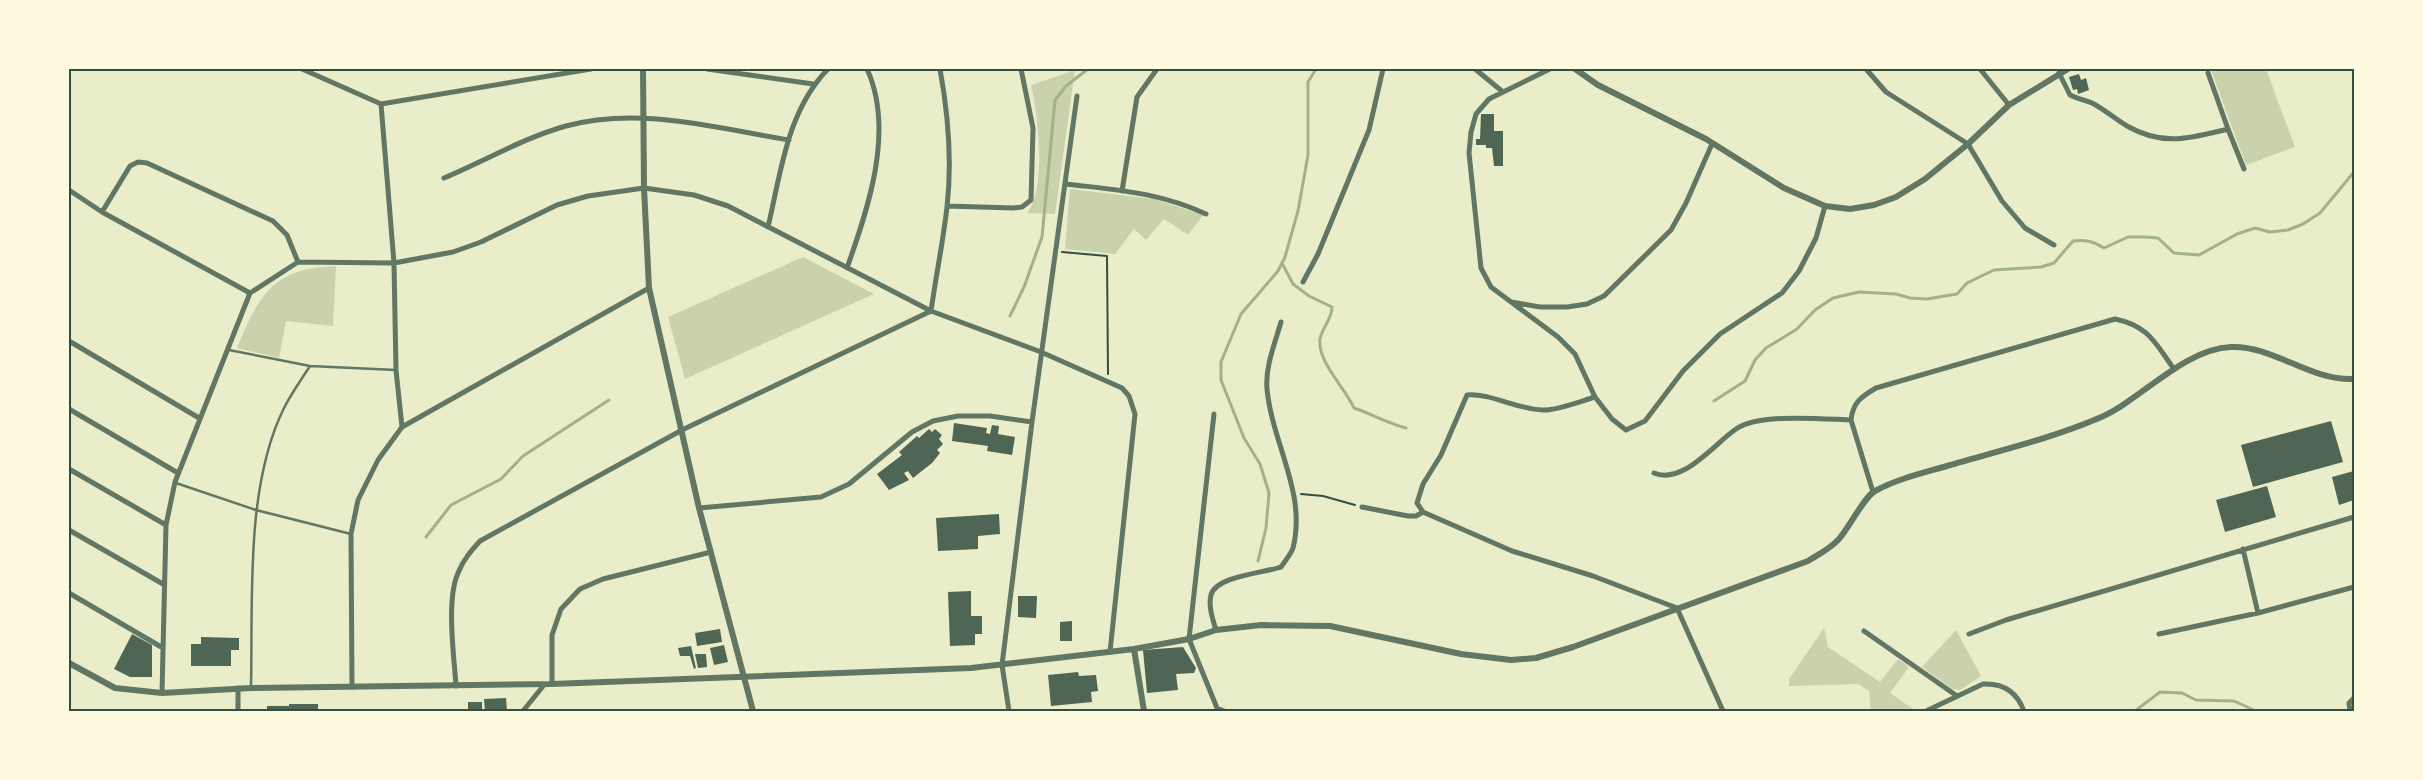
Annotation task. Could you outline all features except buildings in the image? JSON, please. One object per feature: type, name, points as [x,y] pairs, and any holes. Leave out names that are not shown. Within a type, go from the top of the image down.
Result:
[{"type":"street","points":[[302,69],[381,104],[591,69]]},
{"type":"street","points":[[643,69],[644,188],[649,288],[700,508],[753,711]]},
{"type":"street","points":[[707,69],[813,84]]},
{"type":"street","points":[[768,227],[788,140],[798,109],[813,84],[828,69]]},
{"type":"street","points":[[847,268],[868,210],[876,166],[877,106],[867,69]]},
{"type":"street","points":[[931,311],[947,206],[948,157],[944,91],[940,69]]},
{"type":"street","points":[[947,206],[1022,207],[1031,200],[1033,128],[1021,69]]},
{"type":"street","points":[[1122,191],[1137,97],[1157,69]]},
{"type":"street","points":[[1303,282],[1318,254],[1369,130],[1383,69]]},
{"type":"street","points":[[1475,69],[1503,92]]},
{"type":"street","points":[[1550,69],[1489,100],[1476,114],[1471,132],[1469,153],[1481,268],[1491,287],[1508,302],[1558,337],[1575,354],[1595,397],[1612,419],[1626,430],[1645,421],[1701,351],[1720,334],[1782,293],[1799,271],[1816,238],[1825,206]]},
{"type":"street","points":[[1575,69],[1598,85],[1712,144],[1784,188],[1825,206],[1850,209],[1874,205],[1896,197],[1925,179],[1968,144],[2009,105],[2068,69]]},
{"type":"street","points":[[1866,69],[1886,92],[1968,144],[2002,201],[2025,228],[2054,245]]},
{"type":"street","points":[[1980,69],[2009,105]]},
{"type":"street","points":[[2208,73],[2244,169]]},
{"type":"street","points":[[2059,74],[2070,95],[2092,103],[2129,127],[2155,138],[2169,140],[2186,139],[2228,129]]},
{"type":"street","points":[[1009,711],[1002,664],[1041,352],[1057,251],[1077,96]]},
{"type":"street","points":[[381,104],[394,263],[396,370],[402,427]]},
{"type":"street","points":[[444,178],[476,165],[508,147],[568,126],[592,121],[643,117],[788,140]]},
{"type":"street","points":[[1508,302],[1540,307],[1567,307],[1587,304],[1604,296],[1671,230],[1686,203],[1712,144]]},
{"type":"street","points":[[102,212],[130,166],[138,162],[147,163],[274,221],[287,235],[298,262]]},
{"type":"street","points":[[1066,184],[1154,195],[1206,214]]},
{"type":"street","points":[[162,693],[166,525],[175,482],[250,293],[298,262],[394,263],[453,252],[481,242],[557,205],[588,196],[644,188],[694,195],[728,206],[931,311],[1041,352],[1122,388],[1130,396],[1134,414],[1110,652]]},
{"type":"street","points":[[69,190],[102,212],[250,293]]},
{"type":"street","points":[[352,686],[351,534],[358,500],[378,460],[402,427],[649,288]]},
{"type":"street","points":[[456,686],[453,593],[457,574],[467,555],[487,537],[682,430],[931,311]]},
{"type":"street","points":[[1874,492],[1850,420],[1852,408],[1864,396],[1876,388],[2115,319],[2130,322],[2144,329],[2174,369]]},
{"type":"street","points":[[1216,630],[1210,596],[1214,589],[1226,580],[1281,567],[1293,549],[1296,511],[1295,494],[1270,411],[1267,387],[1270,360],[1281,322]]},
{"type":"street","points":[[69,341],[199,418]]},
{"type":"street","points":[[69,663],[115,688],[162,693],[238,688],[544,685],[745,678],[1002,664],[1134,649],[1190,639],[1216,630],[1261,625],[1330,626],[1462,654],[1510,660],[1536,658],[1573,647],[1808,561],[1826,551],[1839,538],[1874,492],[1914,475],[2035,440],[2100,418],[2174,369],[2207,353],[2229,347],[2250,348],[2317,375],[2354,379]]},
{"type":"street","points":[[1595,397],[1545,411],[1514,406],[1478,394],[1467,395],[1441,455],[1423,484],[1417,503],[1423,512],[1512,551],[1593,576],[1677,608],[1723,711]]},
{"type":"street","points":[[69,409],[178,473]]},
{"type":"street","points":[[1214,414],[1190,639],[1217,710],[1224,711]]},
{"type":"street","points":[[700,508],[821,497],[850,484],[912,432],[933,421],[958,416],[990,416],[1032,422]]},
{"type":"street","points":[[1654,472],[1675,474],[1697,462],[1737,428],[1775,418],[1850,420]]},
{"type":"street","points":[[69,469],[166,525]]},
{"type":"street","points":[[1362,507],[1408,516],[1416,516],[1423,512]]},
{"type":"street","points":[[1968,634],[2006,620],[2354,517]]},
{"type":"street","points":[[69,530],[164,584]]},
{"type":"street","points":[[2243,549],[2258,613]]},
{"type":"street","points":[[552,684],[552,635],[561,609],[580,590],[603,579],[711,552]]},
{"type":"street","points":[[2159,634],[2258,613],[2354,587]]},
{"type":"street","points":[[69,593],[163,648]]},
{"type":"street","points":[[1864,631],[1957,696]]},
{"type":"street","points":[[1134,649],[1144,711]]},
{"type":"street","points":[[1926,711],[1983,684],[1993,684],[2009,690],[2019,698],[2024,711]]},
{"type":"street","points":[[523,711],[544,685]]},
{"type":"street","points":[[238,688],[238,711]]},
{"type":"street","points":[[2350,711],[2349,703],[2354,698]]},
{"type":"lane","points":[[228,350],[310,366],[396,370]]},
{"type":"lane","points":[[251,688],[256,510],[266,457],[284,408],[310,366]]},
{"type":"lane","points":[[175,482],[256,510],[351,534]]},
{"type":"path","points":[[1057,251],[1107,256],[1109,382]]},
{"type":"path","points":[[1295,494],[1308,493],[1362,507]]},
{"type":"green space","points":[[2266,69],[2295,147],[2246,165],[2211,70]]},
{"type":"green space","points":[[1075,70],[1055,214],[1027,213],[1033,201],[1039,169],[1038,132],[1031,85]]},
{"type":"green space","points":[[1070,189],[1154,199],[1203,215],[1188,235],[1164,219],[1146,240],[1134,229],[1115,254],[1065,249]]},
{"type":"green space","points":[[803,257],[874,294],[685,379],[668,317]]},
{"type":"green space","points":[[336,266],[333,326],[286,321],[279,358],[237,348],[253,313],[261,299],[271,288],[297,272]]},
{"type":"green space","points":[[1824,628],[1828,647],[1880,682],[1898,659],[1909,667],[1890,693],[1916,711],[1871,711],[1869,691],[1858,684],[1789,686],[1789,679]]},
{"type":"green space","points":[[1956,630],[1981,676],[1960,690],[1952,689],[1922,667]]},
{"type":"waterway","points":[[1010,316],[1024,287],[1042,237],[1055,100],[1066,86],[1088,69]]},
{"type":"waterway","points":[[1258,561],[1266,528],[1269,493],[1260,464],[1244,438],[1221,380],[1221,362],[1241,314],[1278,271],[1285,257],[1298,211],[1308,155],[1308,82],[1316,69]]},
{"type":"waterway","points":[[1714,401],[1745,381],[1755,360],[1766,348],[1797,329],[1815,310],[1833,298],[1859,292],[1896,294],[1910,298],[1927,299],[1957,294],[1967,283],[1994,270],[2041,267],[2054,263],[2073,241],[2082,240],[2104,248],[2128,237],[2158,238],[2174,253],[2199,255],[2237,234],[2255,228],[2270,232],[2288,230],[2303,224],[2320,213],[2354,172]]},
{"type":"waterway","points":[[1282,263],[1293,284],[1309,296],[1332,307],[1321,335],[1320,347],[1327,365],[1354,408],[1406,428]]},
{"type":"waterway","points":[[426,537],[451,505],[501,479],[523,456],[609,400]]},
{"type":"waterway","points":[[2135,711],[2160,692],[2182,693],[2196,700],[2234,701],[2256,711]]}]
